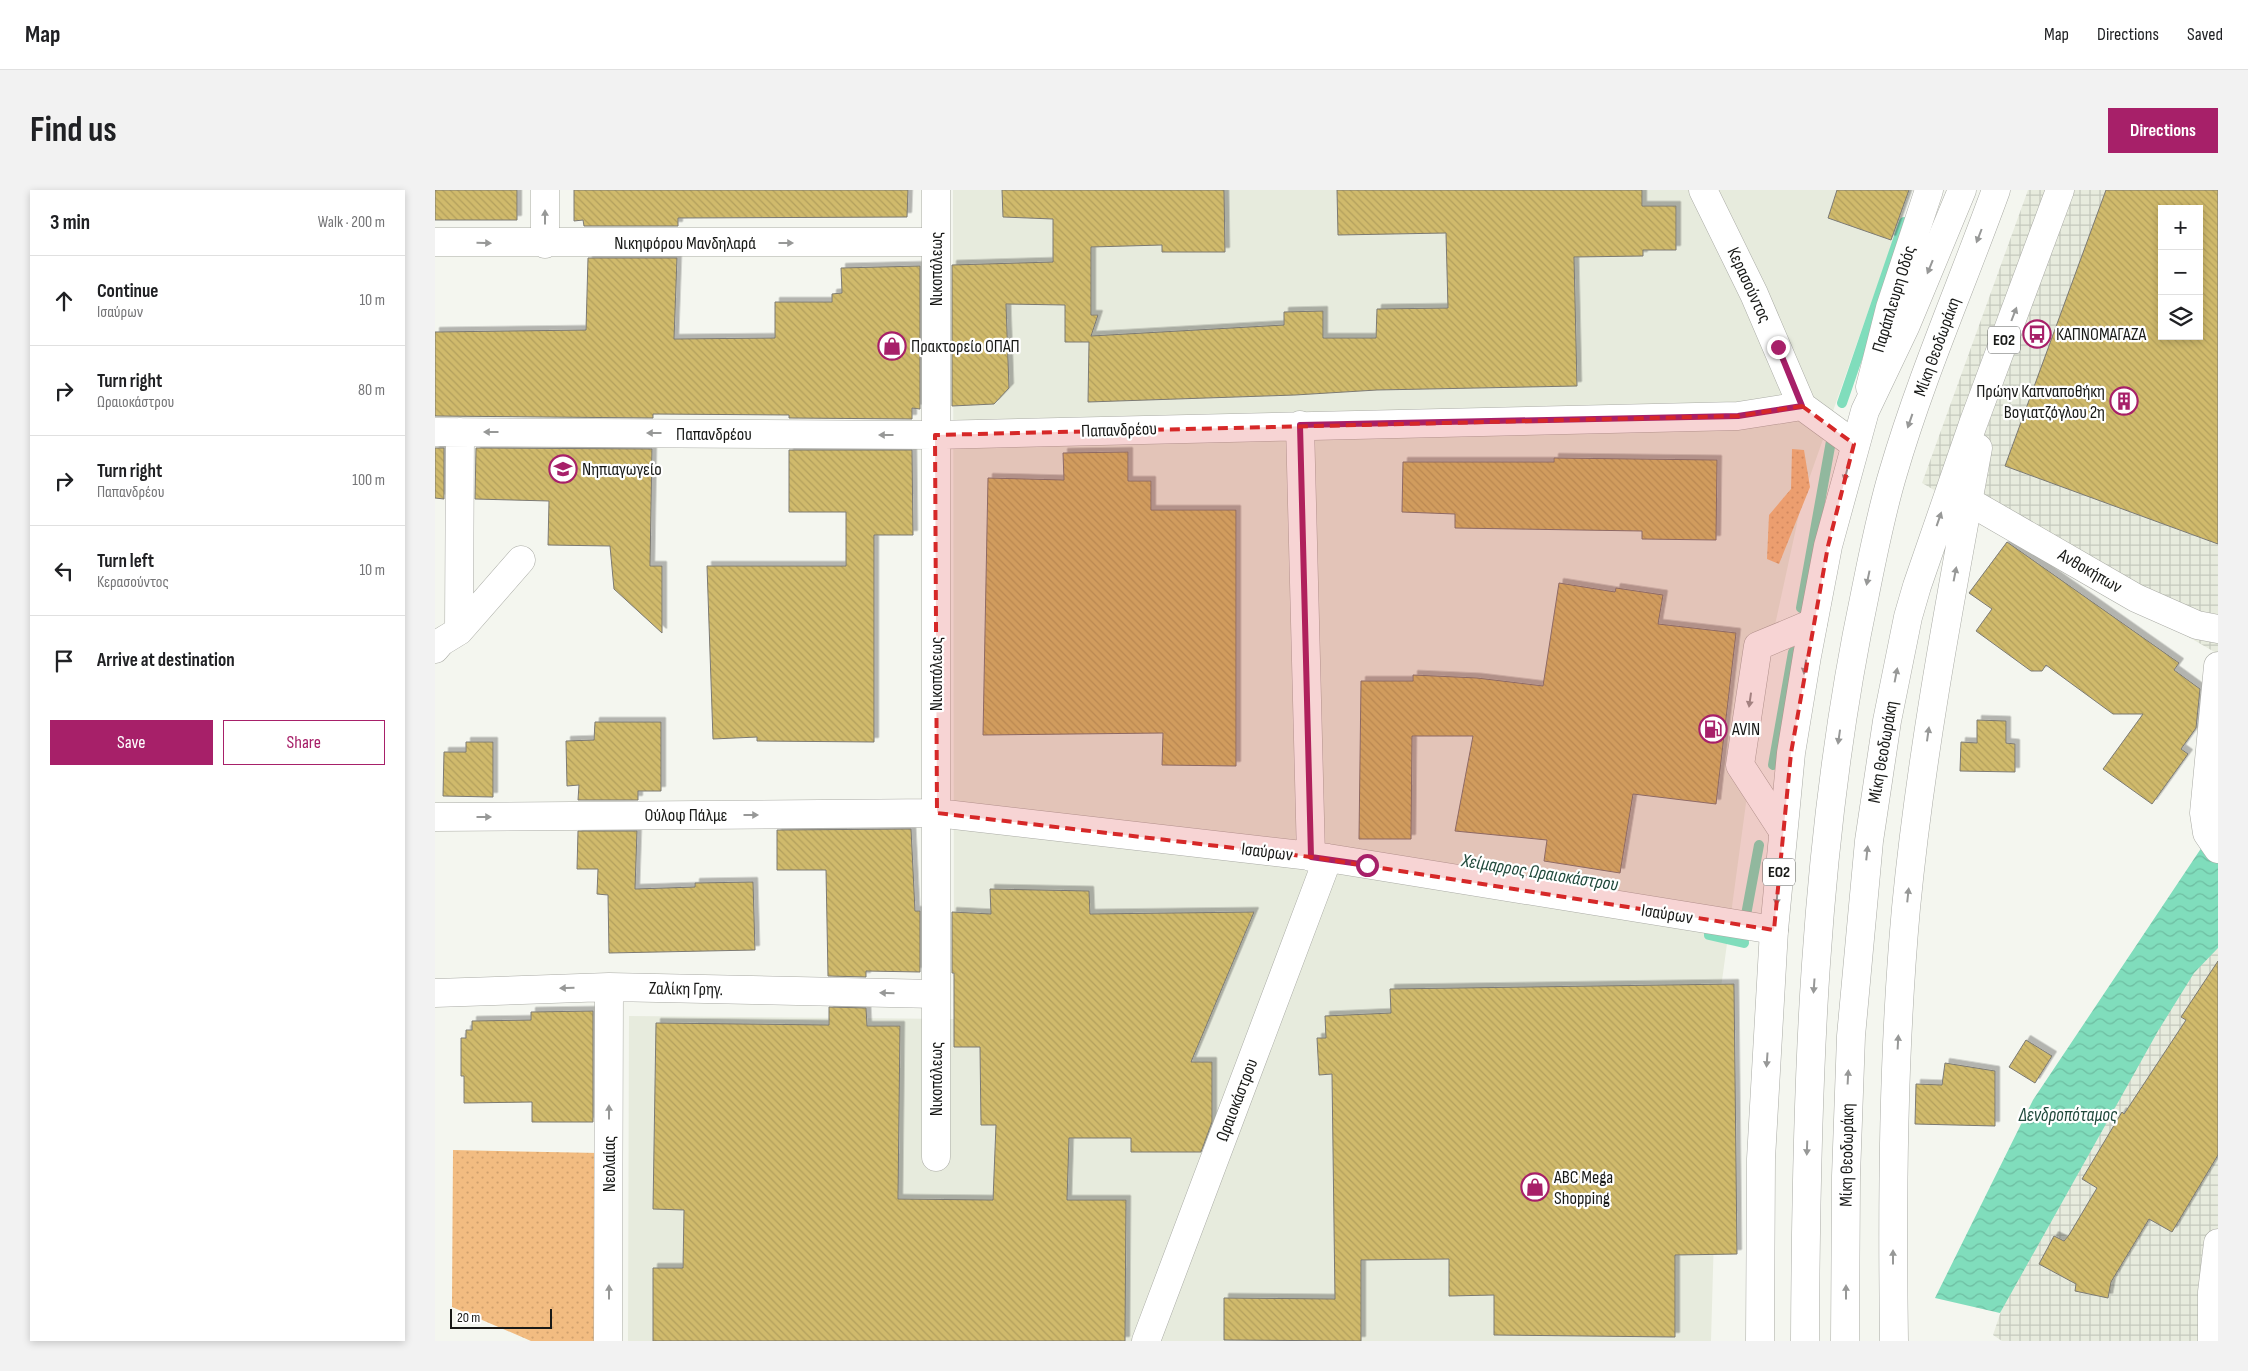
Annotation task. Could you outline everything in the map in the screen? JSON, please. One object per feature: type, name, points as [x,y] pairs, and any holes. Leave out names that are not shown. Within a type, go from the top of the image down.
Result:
[{"type":"main road","points":[[545,190],[545,244]]},
{"type":"main road","name":"Νικοπόλεως","points":[[936,190],[936,1157]]},
{"type":"main road","name":"Κερασούντος","points":[[1703,190],[1754,294],[1802,406]]},
{"type":"main road","name":"Παράπλευρη Οδός","points":[[1865,411],[1889,308],[1929,190]]},
{"type":"main road","name":"ΕΟ2","points":[[1760,1341],[1761,1160],[1774,930],[1791,753],[1813,624],[1828,546],[1854,444],[1865,411],[1906,325],[1962,190]]},
{"type":"main road","name":"Μίκη Θεοδωράκη","points":[[1805,1341],[1806,1155],[1815,971],[1830,807],[1850,670],[1893,473],[1941,333],[1996,190]]},
{"type":"main road","name":"Μίκη Θεοδωράκη","points":[[1845,1341],[1848,1084],[1861,913],[1875,795],[1899,661],[1917,586],[1992,373],[2060,190]]},
{"type":"main road","name":"Νικηφόρου Μανδηλαρά","points":[[435,242],[545,244],[936,242]]},
{"type":"main road","name":"ΕΟ2","points":[[1894,1341],[1893,1215],[1895,1091],[1906,910],[1931,708],[1992,373]]},
{"type":"main road","points":[[1802,406],[1854,444]]},
{"type":"main road","name":"Παπανδρέου","points":[[447,432],[935,435],[1738,416],[1802,406]]},
{"type":"main road","name":"Ωραιοκάστρου","points":[[1145,1341],[1319,858],[1300,425]]},
{"type":"main road","points":[[442,640],[447,432]]},
{"type":"main road","name":"Ανθοκήπων","points":[[1968,501],[2136,598],[2197,625],[2218,629]]},
{"type":"main road","points":[[442,640],[521,560]]},
{"type":"main road","points":[[1783,831],[1740,765],[1741,756],[1758,646],[1813,624]]},
{"type":"main road","points":[[2213,841],[2205,814],[2206,782],[2217,699],[2218,666]]},
{"type":"main road","name":"Ισαύρων","points":[[937,814],[1319,858],[1774,930]]},
{"type":"main road","name":"Ούλοφ Πάλμε","points":[[435,817],[937,814]]},
{"type":"main road","name":"Ζαλίκη Γρηγ.","points":[[435,993],[609,987],[936,994]]},
{"type":"main road","name":"Νεολαίας","points":[[608,1341],[609,987]]},
{"type":"main road","points":[[2212,1341],[2212,1292],[2218,1243]]},
{"type":"highlighted area","points":[[1802,406],[1854,444],[1828,546],[1791,753],[1774,930],[1311,857],[937,813],[935,435],[1738,416]]},
{"type":"shaded area","points":[[953,190],[1911,190],[1803,496],[1762,685],[1721,988],[1711,1341],[628,1341],[629,1016],[954,1019]]},
{"type":"shaded area","points":[[2028,190],[2218,190],[2218,654],[1922,483]]},
{"type":"shaded area","points":[[1792,449],[1804,450],[1810,487],[1779,564],[1767,559],[1769,515],[1791,489]]},
{"type":"shaded area","points":[[2218,923],[2218,1341],[2002,1341],[1993,1335],[2058,1141]]},
{"type":"shaded area","points":[[453,1150],[599,1153],[599,1341],[531,1341],[452,1307]]},
{"type":"water","name":"Δενδροπόταμος","points":[[2218,823],[2218,948],[2194,973],[2158,1031],[2000,1313],[1935,1298],[2033,1100]]},
{"type":"building","points":[[435,190],[517,190],[517,220],[435,220]]},
{"type":"building","points":[[574,190],[908,190],[907,217],[678,218],[678,226],[584,226],[583,220],[574,221]]},
{"type":"building","points":[[1002,190],[1224,190],[1225,252],[1162,252],[1162,245],[1091,247],[1091,315],[1098,315],[1091,336],[1284,325],[1284,312],[1323,311],[1323,338],[1376,338],[1377,309],[1448,308],[1446,233],[1338,235],[1337,190],[1642,190],[1642,206],[1676,206],[1676,250],[1643,250],[1643,256],[1574,257],[1577,386],[1377,390],[1295,395],[1088,402],[1089,342],[1065,342],[1065,305],[1006,304],[1009,388],[994,404],[952,406],[952,265],[1053,262],[1053,219],[1003,217]]},
{"type":"building","points":[[1837,190],[1909,190],[1891,240],[1828,218]]},
{"type":"building","name":"Πρώην Καπναποθήκη Βογιατζόγλου 2η","points":[[2106,190],[2218,190],[2218,544],[2005,466]]},
{"type":"building","points":[[588,258],[677,258],[674,339],[775,338],[775,302],[832,302],[832,294],[842,293],[841,268],[920,266],[920,409],[912,408],[912,419],[789,418],[789,415],[653,414],[653,418],[435,416],[435,332],[586,330]]},
{"type":"building","points":[[435,448],[444,448],[444,499],[435,498]]},
{"type":"building","name":"Νηπιαγωγείο","points":[[476,448],[652,449],[650,566],[662,566],[662,633],[614,589],[610,546],[548,545],[549,501],[475,499]]},
{"type":"building","points":[[789,450],[912,450],[913,535],[874,535],[874,742],[757,741],[757,737],[713,739],[707,566],[846,566],[846,512],[789,512]]},
{"type":"building","points":[[1128,452],[1128,481],[1151,481],[1151,510],[1236,510],[1236,766],[1162,765],[1163,733],[983,735],[988,478],[1064,480],[1063,453]]},
{"type":"building","points":[[1554,458],[1717,460],[1716,540],[1642,539],[1642,531],[1455,528],[1455,514],[1402,512],[1403,462],[1554,462]]},
{"type":"building","points":[[2007,542],[2179,663],[2174,670],[2200,689],[2196,728],[2181,749],[2188,754],[2152,804],[2103,769],[2143,714],[2113,714],[2046,665],[2042,671],[2031,671],[1976,631],[1992,609],[1969,593]]},
{"type":"building","points":[[1559,583],[1615,592],[1616,588],[1663,595],[1658,624],[1736,633],[1716,804],[1633,794],[1620,873],[1544,861],[1547,840],[1455,831],[1473,736],[1412,736],[1411,839],[1359,839],[1361,681],[1413,681],[1413,675],[1477,678],[1543,686]]},
{"type":"building","points":[[1977,720],[2006,721],[2006,743],[2015,744],[2015,772],[1960,771],[1961,742],[1977,743]]},
{"type":"building","points":[[595,722],[661,722],[661,791],[638,791],[638,800],[578,800],[579,785],[567,786],[566,741],[594,740]]},
{"type":"building","points":[[466,742],[493,742],[493,797],[443,796],[444,752],[466,752]]},
{"type":"building","points":[[911,829],[915,911],[920,911],[920,972],[866,971],[866,977],[828,976],[826,870],[777,870],[777,830]]},
{"type":"building","points":[[578,831],[637,831],[635,889],[695,887],[695,883],[753,882],[755,950],[609,953],[608,895],[597,894],[598,869],[577,869]]},
{"type":"building","points":[[990,889],[1089,891],[1090,914],[1254,912],[1191,1062],[1212,1062],[1212,1122],[1201,1152],[1131,1152],[1131,1138],[1069,1138],[1067,1200],[1126,1200],[1125,1341],[653,1341],[653,1268],[683,1268],[684,1210],[653,1209],[656,1023],[829,1025],[829,1007],[866,1008],[867,1026],[900,1026],[898,1199],[993,1200],[996,1125],[981,1125],[980,1047],[954,1047],[954,973],[952,973],[952,912],[991,914]]},
{"type":"building","points":[[2218,961],[2218,1155],[2172,1232],[2149,1219],[2111,1282],[2108,1298],[2075,1291],[2076,1284],[2039,1264],[2054,1236],[2064,1241],[2069,1235],[2097,1188],[2082,1179],[2122,1112],[2124,1114],[2186,1020],[2181,1017]]},
{"type":"building","name":"ABC Mega Shopping","points":[[1734,984],[1737,1254],[1675,1255],[1675,1337],[1494,1335],[1494,1295],[1449,1296],[1449,1259],[1361,1260],[1361,1341],[1224,1340],[1224,1298],[1335,1299],[1332,1074],[1319,1075],[1317,1038],[1326,1038],[1325,1016],[1391,1013],[1390,989]]},
{"type":"building","points":[[593,1011],[593,1122],[532,1122],[532,1102],[464,1103],[464,1076],[461,1076],[461,1038],[466,1038],[466,1030],[472,1030],[472,1021],[531,1020],[531,1012]]},
{"type":"building","points":[[2026,1040],[2052,1056],[2035,1083],[2009,1067]]},
{"type":"building","points":[[1945,1063],[1995,1071],[1995,1126],[1915,1124],[1916,1084],[1942,1085]]},
{"type":"waterway","points":[[1842,403],[1904,222]]},
{"type":"waterway","points":[[1801,608],[1833,430]]},
{"type":"waterway","points":[[1773,765],[1793,652]]},
{"type":"waterway","points":[[1710,921],[1709,935],[1744,943],[1743,931],[1759,845]]},
{"type":"place","name":"ΚΑΠΝΟΜΑΓΑΖΑ","points":[[2037,334]]},
{"type":"place","name":"Πρακτορείο ΟΠΑΠ","points":[[892,346]]},
{"type":"place","name":"Πρώην Καπναποθήκη Βογιατζόγλου 2η","points":[[2124,401]]},
{"type":"place","name":"Νηπιαγωγείο","points":[[563,469]]},
{"type":"place","name":"AVIN","points":[[1713,729]]},
{"type":"place","name":"ABC Mega Shopping","points":[[1535,1187]]},
{"type":"route","points":[[1367,865],[1311,857],[1300,425],[1750,416],[1767,414],[1802,406],[1778,347]]},
{"type":"water label","name":"Χείμαρρος Ωραιοκάστρου","points":[[1540,873]]}]
